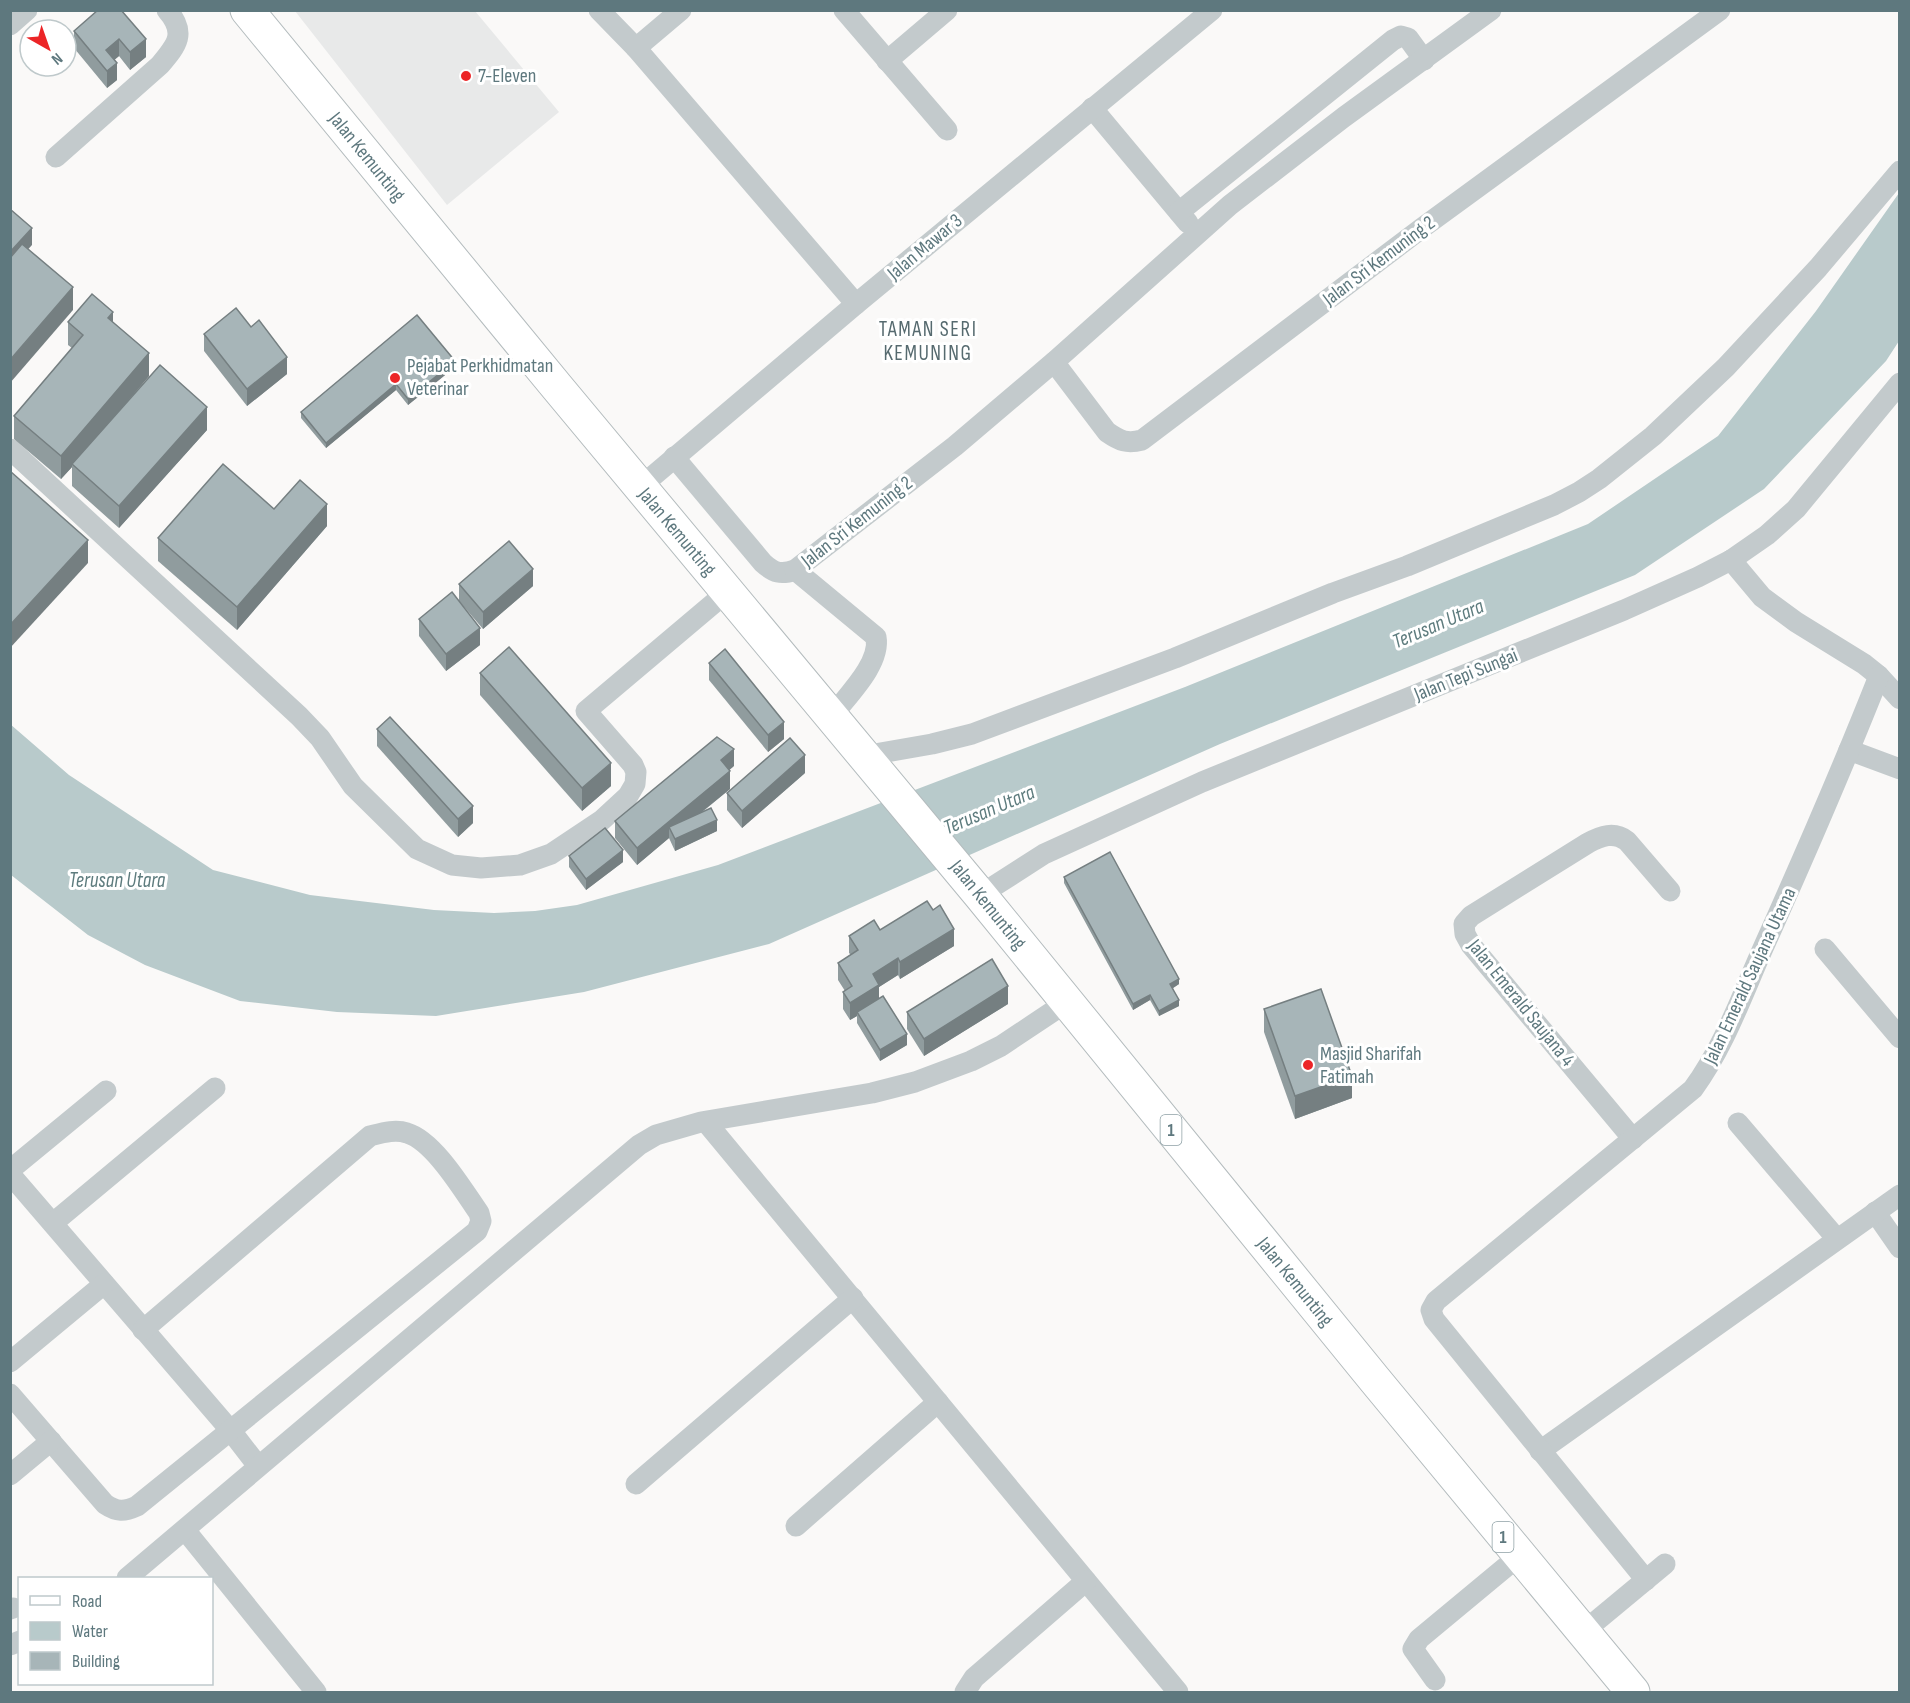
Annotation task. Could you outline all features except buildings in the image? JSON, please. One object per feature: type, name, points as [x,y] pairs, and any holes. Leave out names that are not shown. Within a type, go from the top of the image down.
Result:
[{"type":"main road","name":"Jalan Kemunting","points":[[247,10],[974,888],[1519,1556],[1633,1692]]},
{"type":"street","points":[[10,25],[27,10]]},
{"type":"street","points":[[56,157],[160,65],[173,49],[178,37],[177,26],[167,10]]},
{"type":"street","points":[[599,10],[636,48],[856,304]]},
{"type":"street","points":[[636,48],[681,10]]},
{"type":"street","points":[[844,10],[947,130]]},
{"type":"street","points":[[887,61],[947,10]]},
{"type":"street","name":"Jalan Mawar 3","points":[[640,487],[856,304],[1212,10]]},
{"type":"street","name":"Jalan Sri Kemuning 2","points":[[674,457],[773,572],[784,574],[795,570],[955,446],[1054,362],[1197,233],[1291,158],[1491,10]]},
{"type":"street","name":"Jalan Sri Kemuning 2","points":[[1054,362],[1107,432],[1130,444],[1142,440],[1422,228],[1720,10]]},
{"type":"street","points":[[1179,212],[1393,40],[1401,36],[1408,38],[1424,60]]},
{"type":"street","points":[[1092,108],[1197,233]]},
{"type":"street","points":[[863,756],[932,744],[972,734],[1175,658],[1333,593],[1407,566],[1554,506],[1579,492],[1646,442],[1726,367],[1818,267],[1899,171]]},
{"type":"street","name":"Jalan Tepi Sungai","points":[[974,888],[1181,791],[1624,610],[1731,560],[1767,535],[1796,509],[1899,383]]},
{"type":"street","points":[[10,449],[299,716],[325,745],[353,786],[417,849],[452,865],[481,868],[520,865],[551,855],[602,820],[627,796],[635,784],[636,772],[633,765],[586,711],[727,592]]},
{"type":"street","points":[[1731,560],[1762,597],[1796,622],[1864,664],[1879,676],[1899,699]]},
{"type":"street","points":[[795,570],[831,602],[867,627],[876,637],[878,647],[873,660],[831,717]]},
{"type":"street","name":"Jalan Emerald Saujana Utama","points":[[1540,1451],[1434,1318],[1431,1310],[1436,1301],[1693,1089],[1707,1069],[1739,1006],[1850,750],[1879,676]]},
{"type":"street","points":[[1850,750],[1899,769]]},
{"type":"street","name":"Jalan Emerald Saujana 4","points":[[1633,1139],[1471,945],[1465,934],[1464,924],[1471,916],[1569,855],[1598,838],[1607,836],[1619,835],[1627,841],[1670,891]]},
{"type":"street","points":[[1825,949],[1899,1038]]},
{"type":"street","points":[[128,1577],[639,1145],[656,1135],[705,1122],[872,1093],[915,1082],[961,1065],[1001,1046],[1067,1002]]},
{"type":"street","points":[[53,1223],[215,1088]]},
{"type":"street","points":[[106,1090],[10,1172],[231,1431],[258,1466]]},
{"type":"street","points":[[705,1122],[1178,1692]]},
{"type":"street","points":[[1738,1123],[1837,1239]]},
{"type":"street","points":[[10,1394],[105,1504],[116,1511],[128,1510],[137,1506],[231,1431],[477,1231],[482,1221],[479,1213],[447,1167],[421,1140],[406,1132],[388,1131],[370,1136],[143,1330]]},
{"type":"street","points":[[1646,1580],[1540,1451],[1899,1195]]},
{"type":"street","points":[[1875,1212],[1899,1248]]},
{"type":"street","points":[[10,1362],[104,1284]]},
{"type":"street","points":[[636,1484],[853,1298]]},
{"type":"street","points":[[796,1526],[938,1401]]},
{"type":"street","points":[[10,1475],[51,1442]]},
{"type":"street","points":[[185,1530],[316,1692]]},
{"type":"street","points":[[1434,1680],[1413,1649],[1419,1639],[1519,1556]]},
{"type":"street","points":[[1583,1632],[1665,1564]]},
{"type":"street","points":[[964,1692],[974,1678],[1086,1581]]},
{"type":"shaded area","points":[[295,11],[475,11],[559,112],[447,205]]},
{"type":"water","name":"Terusan Utara","points":[[1899,193],[1899,341],[1886,361],[1764,489],[1635,575],[1220,744],[769,944],[584,992],[436,1016],[337,1012],[240,1001],[145,965],[88,935],[11,875],[10,724],[69,775],[213,870],[310,895],[434,910],[494,913],[535,911],[577,905],[718,865],[1185,687],[1588,524],[1718,436],[1816,311]]},
{"type":"place","name":"7-Eleven","points":[[466,76]]},
{"type":"place","name":"Pejabat Perkhidmatan Veterinar","points":[[395,378]]},
{"type":"place","name":"Masjid Sharifah Fatimah","points":[[1308,1065]]},
{"type":"district","name":"TAMAN SERI KEMUNING","points":[[928,341]]}]
